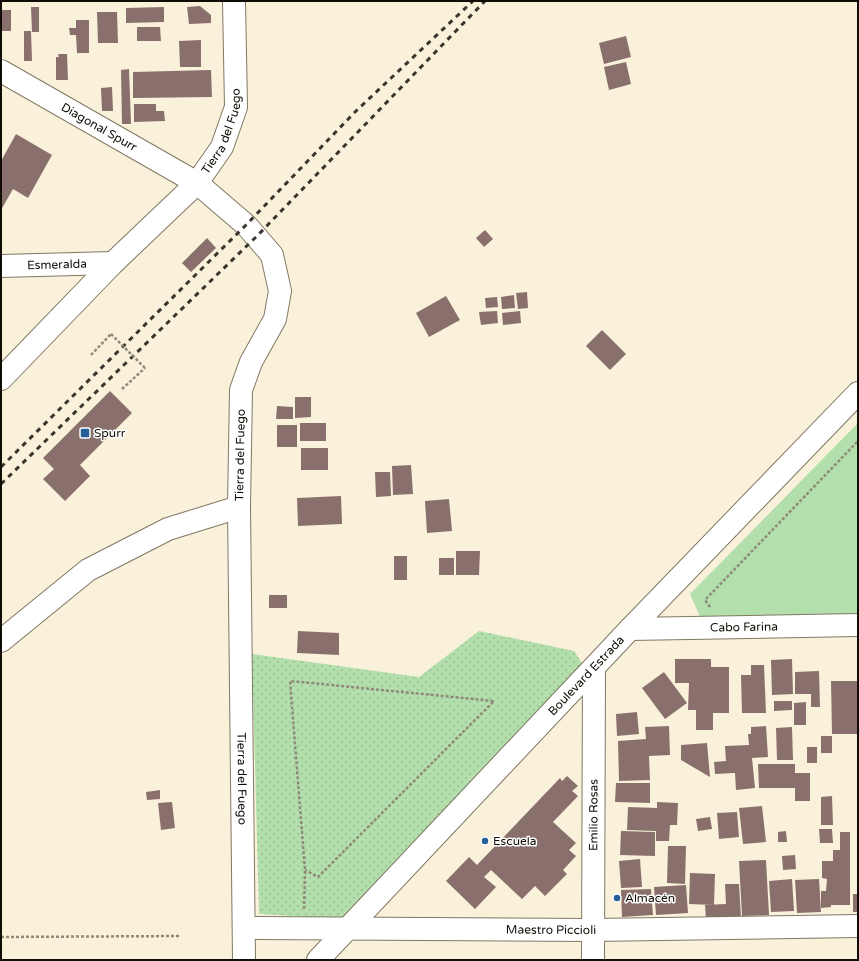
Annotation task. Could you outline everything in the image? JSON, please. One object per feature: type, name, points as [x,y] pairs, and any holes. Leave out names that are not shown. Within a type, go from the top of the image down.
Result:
[{"type":"street","name":"Tierra del Fuego","points":[[234,1],[236,107],[222,147],[197,183],[246,225],[272,255],[280,291],[275,319],[251,362],[241,390],[239,507],[244,960]]},
{"type":"street","name":"Diagonal Spurr","points":[[1,71],[197,183]]},
{"type":"street","points":[[1,379],[113,263],[197,183]]},
{"type":"street","name":"Esmeralda","points":[[1,266],[113,263]]},
{"type":"street","name":"Boulevard Estrada","points":[[318,960],[594,670],[630,629],[858,393]]},
{"type":"street","points":[[1,641],[88,570],[168,529],[239,507]]},
{"type":"street","name":"Cabo Farina","points":[[630,629],[858,625]]},
{"type":"street","name":"Emilio Rosas","points":[[593,960],[594,670]]},
{"type":"street","name":"Maestro Piccioli","points":[[244,928],[592,930],[858,926]]},
{"type":"path","points":[[91,355],[111,334],[145,368],[122,389]]},
{"type":"path","points":[[712,610],[705,600],[858,441]]},
{"type":"path","points":[[304,917],[305,870],[290,680],[494,700],[318,878],[305,870]]},
{"type":"path","points":[[1,937],[179,936]]},
{"type":"green space","points":[[858,423],[858,615],[701,619],[690,594]]},
{"type":"green space","points":[[479,631],[574,651],[584,666],[345,917],[324,918],[259,914],[252,654],[419,677]]},
{"type":"building","points":[[200,6],[211,15],[211,23],[189,24],[187,7]]},
{"type":"building","points":[[31,7],[39,7],[39,32],[32,32]]},
{"type":"building","points":[[164,7],[164,22],[126,23],[126,8]]},
{"type":"building","points":[[1,10],[11,10],[11,31],[1,31]]},
{"type":"building","points":[[97,12],[117,12],[118,43],[98,43]]},
{"type":"building","points":[[76,20],[89,20],[89,53],[77,53],[76,35],[70,35],[69,28],[76,28]]},
{"type":"building","points":[[137,27],[160,27],[161,41],[137,41]]},
{"type":"building","points":[[24,31],[31,31],[32,61],[24,61]]},
{"type":"building","points":[[626,36],[631,57],[604,64],[599,43]]},
{"type":"building","points":[[201,40],[201,67],[180,67],[179,41]]},
{"type":"building","points":[[58,54],[67,54],[68,80],[56,80],[56,57],[59,57]]},
{"type":"building","points":[[626,62],[631,84],[609,90],[604,67]]},
{"type":"building","points":[[129,69],[131,124],[122,124],[121,70]]},
{"type":"building","points":[[211,70],[212,97],[133,98],[133,72]]},
{"type":"building","points":[[112,87],[113,111],[102,111],[101,88]]},
{"type":"building","points":[[134,104],[156,104],[156,111],[164,111],[165,121],[134,122]]},
{"type":"building","points":[[16,134],[52,155],[28,198],[13,189],[1,210],[1,161]]},
{"type":"building","points":[[485,230],[493,239],[484,247],[476,238]]},
{"type":"building","points":[[207,238],[216,248],[191,272],[182,263]]},
{"type":"building","points":[[527,292],[528,308],[518,309],[516,293]]},
{"type":"building","points":[[514,295],[515,308],[502,309],[501,297]]},
{"type":"building","points":[[446,296],[460,320],[429,337],[416,313]]},
{"type":"building","points":[[497,297],[498,307],[486,308],[485,298]]},
{"type":"building","points":[[497,311],[498,323],[481,325],[479,312]]},
{"type":"building","points":[[520,311],[521,323],[503,325],[502,313]]},
{"type":"building","points":[[602,330],[626,354],[610,370],[586,346]]},
{"type":"building","points":[[110,391],[132,413],[80,465],[90,476],[65,501],[43,479],[54,469],[43,458]]},
{"type":"building","points":[[295,397],[311,397],[311,417],[295,418]]},
{"type":"building","points":[[277,406],[293,407],[293,419],[276,419]]},
{"type":"building","points":[[300,423],[326,423],[326,441],[300,441]]},
{"type":"building","points":[[277,425],[297,425],[297,447],[277,447]]},
{"type":"building","points":[[301,448],[328,448],[328,470],[301,470]]},
{"type":"building","points":[[411,465],[413,494],[393,495],[392,466]]},
{"type":"building","points":[[375,472],[390,472],[391,496],[376,497]]},
{"type":"building","points":[[341,496],[342,524],[298,526],[297,498]]},
{"type":"building","points":[[449,499],[452,531],[427,533],[425,501]]},
{"type":"building","points":[[456,551],[480,551],[479,575],[456,575]]},
{"type":"building","points":[[394,556],[407,556],[407,580],[394,580]]},
{"type":"building","points":[[439,558],[454,558],[454,575],[439,575]]},
{"type":"building","points":[[269,595],[287,595],[287,608],[269,608]]},
{"type":"building","points":[[298,631],[339,633],[339,655],[297,653]]},
{"type":"building","points":[[675,659],[711,659],[711,667],[729,667],[729,713],[713,713],[713,730],[696,730],[696,710],[688,710],[689,683],[675,683]]},
{"type":"building","points":[[792,659],[793,694],[772,695],[771,660]]},
{"type":"building","points":[[751,665],[764,665],[766,713],[742,713],[741,675],[751,675]]},
{"type":"building","points":[[819,671],[820,707],[811,707],[811,694],[795,694],[795,672]]},
{"type":"building","points":[[664,672],[687,703],[665,719],[642,688]]},
{"type":"building","points":[[831,681],[858,681],[858,734],[832,734]]},
{"type":"building","points":[[774,701],[792,701],[792,710],[774,711]]},
{"type":"building","points":[[806,702],[806,725],[794,725],[794,703]]},
{"type":"building","points":[[637,712],[639,734],[617,736],[616,714]]},
{"type":"building","points":[[669,726],[670,755],[649,756],[650,780],[619,781],[618,741],[646,739],[645,727]]},
{"type":"building","points":[[766,726],[768,757],[752,758],[755,788],[736,790],[735,773],[715,774],[714,762],[726,761],[725,746],[749,745],[748,734],[751,734],[751,727]]},
{"type":"building","points":[[792,727],[793,760],[777,760],[776,728]]},
{"type":"building","points":[[821,736],[832,736],[832,753],[821,753]]},
{"type":"building","points":[[707,743],[710,777],[681,760],[681,745]]},
{"type":"building","points":[[807,747],[817,747],[817,763],[807,763]]},
{"type":"building","points":[[758,764],[795,764],[795,773],[810,773],[810,801],[795,801],[795,788],[759,788]]},
{"type":"building","points":[[567,776],[578,786],[572,791],[578,796],[553,822],[576,843],[569,850],[576,856],[563,870],[567,874],[545,896],[535,886],[522,899],[491,870],[484,877],[496,887],[475,909],[446,881],[469,857],[477,865],[560,778],[562,781]]},
{"type":"building","points":[[616,783],[650,783],[650,803],[615,802]]},
{"type":"building","points":[[160,790],[160,799],[147,800],[146,792]]},
{"type":"building","points":[[832,796],[833,825],[821,825],[821,797]]},
{"type":"building","points":[[172,802],[175,828],[161,830],[158,803]]},
{"type":"building","points":[[657,802],[678,803],[677,825],[670,825],[669,841],[656,841],[656,831],[627,830],[628,807],[657,808]]},
{"type":"building","points":[[762,806],[766,842],[743,844],[739,808]]},
{"type":"building","points":[[737,812],[739,837],[719,839],[717,813]]},
{"type":"building","points":[[710,817],[712,829],[698,831],[696,819]]},
{"type":"building","points":[[819,829],[832,829],[833,843],[820,843]]},
{"type":"building","points":[[621,831],[655,832],[655,856],[620,855]]},
{"type":"building","points":[[786,831],[787,842],[778,842],[778,832]]},
{"type":"building","points":[[840,832],[850,832],[850,905],[831,905],[831,907],[821,908],[821,891],[826,891],[827,879],[822,878],[822,861],[833,861],[833,850],[840,850]]},
{"type":"building","points":[[668,846],[686,846],[685,884],[667,883]]},
{"type":"building","points":[[795,855],[796,869],[783,870],[782,856]]},
{"type":"building","points":[[640,859],[642,887],[621,888],[619,861]]},
{"type":"building","points":[[766,860],[769,915],[742,916],[739,861]]},
{"type":"building","points":[[690,873],[715,874],[714,905],[689,904]]},
{"type":"building","points":[[792,879],[794,911],[771,912],[769,881]]},
{"type":"building","points":[[819,879],[821,912],[797,913],[795,880]]},
{"type":"building","points":[[725,884],[739,884],[741,918],[706,920],[705,905],[726,904]]},
{"type":"building","points":[[686,885],[688,913],[656,915],[654,887]]},
{"type":"building","points":[[651,889],[653,915],[622,917],[621,890]]},
{"type":"building","points":[[853,894],[858,894],[858,912],[853,912]]},
{"type":"railway","points":[[1,467],[246,225],[356,111],[473,1]]},
{"type":"railway","points":[[1,484],[256,237],[485,1]]},
{"type":"place","name":"Spurr","points":[[85,433]]},
{"type":"place","name":"Escuela","points":[[485,841]]},
{"type":"place","name":"Almacén","points":[[617,898]]}]
